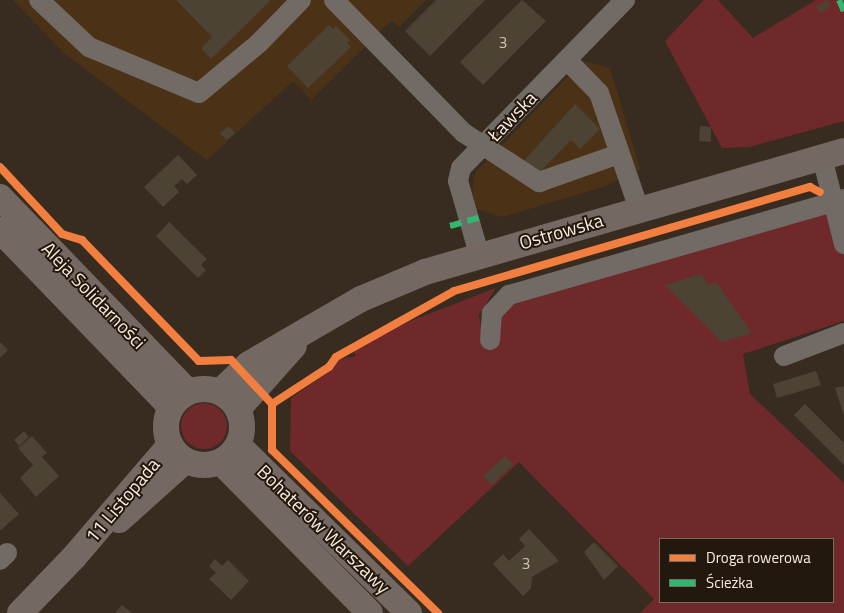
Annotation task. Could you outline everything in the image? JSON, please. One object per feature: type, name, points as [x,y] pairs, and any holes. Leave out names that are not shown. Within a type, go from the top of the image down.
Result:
[{"type":"main road","name":"Ostrowska","points":[[229,400],[309,329],[361,299],[479,254],[833,154]]},
{"type":"main road","name":"Aleja Solidarności","points":[[0,197],[179,400]]},
{"type":"main road","name":"Aleja Solidarności","points":[[0,230],[179,400]]},
{"type":"main road","points":[[179,400],[229,400],[242,421],[229,453],[209,465],[178,453],[165,426],[179,400]]},
{"type":"main road","name":"11 Listopada","points":[[20,613],[178,453]]},
{"type":"main road","name":"Bohaterów Warszawy","points":[[229,453],[370,613]]},
{"type":"main road","name":"Bohaterów Warszawy","points":[[229,453],[409,613]]},
{"type":"street","points":[[39,0],[90,47],[191,93],[206,90],[301,0]]},
{"type":"street","points":[[334,0],[482,147],[539,182],[619,154]]},
{"type":"street","name":"Ławska","points":[[479,254],[458,181],[461,168],[625,0]]},
{"type":"street","points":[[567,60],[600,93],[639,209]]},
{"type":"street","name":"Ostrowska","points":[[833,154],[844,244]]},
{"type":"street","points":[[490,340],[492,313],[509,295],[839,200]]},
{"type":"street","points":[[784,356],[844,333]]},
{"type":"shaded area","points":[[13,0],[426,0],[399,27],[392,20],[311,100],[293,81],[207,160],[65,54]]},
{"type":"shaded area","points":[[704,0],[718,0],[753,38],[816,0],[844,0],[844,121],[749,147],[722,148],[665,41]]},
{"type":"shaded area","points":[[583,61],[610,68],[641,172],[637,170],[603,187],[502,217],[477,209],[472,192],[475,173]]},
{"type":"shaded area","points":[[844,206],[844,321],[743,354],[750,394],[844,483],[844,613],[640,613],[654,599],[519,462],[408,566],[290,451],[291,398],[333,369],[336,360],[356,356],[353,351],[410,321],[496,288],[479,315],[483,342],[500,315],[518,301]]},
{"type":"shaded area","points":[[199,403],[209,403],[223,413],[227,426],[223,439],[217,445],[209,449],[199,449],[185,439],[181,431],[181,421],[191,407]]},
{"type":"building","points":[[176,0],[271,0],[211,59],[201,48],[212,37]]},
{"type":"building","points":[[436,0],[485,0],[430,56],[405,31]]},
{"type":"building","points":[[522,0],[546,21],[483,85],[460,62]]},
{"type":"building","points":[[827,0],[831,6],[820,13],[816,7]]},
{"type":"building","points":[[329,25],[333,29],[336,26],[350,40],[347,43],[351,47],[308,88],[287,66]]},
{"type":"building","points":[[575,104],[600,129],[580,149],[571,140],[527,185],[514,172]]},
{"type":"building","points":[[229,126],[235,133],[226,140],[220,133]]},
{"type":"building","points":[[700,126],[711,127],[711,142],[699,141]]},
{"type":"building","points":[[178,155],[197,175],[187,184],[182,179],[174,186],[179,192],[163,207],[144,187]]},
{"type":"building","points":[[169,222],[207,259],[201,265],[206,270],[198,278],[156,236]]},
{"type":"building","points":[[701,274],[709,285],[716,282],[752,333],[722,342],[665,285]]},
{"type":"building","points":[[0,342],[8,350],[0,358]]},
{"type":"building","points":[[816,371],[821,385],[777,398],[773,384]]},
{"type":"building","points":[[844,386],[844,416],[835,388]]},
{"type":"building","points":[[805,404],[844,443],[844,465],[794,415]]},
{"type":"building","points":[[24,431],[29,437],[19,446],[14,440]]},
{"type":"building","points":[[32,436],[47,453],[42,457],[59,476],[36,497],[20,478],[33,465],[18,448]]},
{"type":"building","points":[[505,456],[513,464],[492,485],[483,476]]},
{"type":"building","points":[[0,493],[19,514],[1,530],[0,529]]},
{"type":"building","points":[[529,529],[559,561],[532,577],[531,588],[523,596],[493,564],[503,554],[509,561],[525,546],[519,539]]},
{"type":"building","points":[[594,542],[618,566],[604,580],[584,552]]},
{"type":"building","points":[[215,559],[222,566],[228,560],[249,581],[231,600],[209,579],[216,573],[209,566]]},
{"type":"building","points":[[122,605],[132,613],[115,613]]},
{"type":"marked path","points":[[839,0],[844,11]]},
{"type":"marked path","points":[[450,226],[481,217]]},
{"type":"cycle path","points":[[0,167],[62,234],[82,240],[199,361],[231,360],[272,404],[272,450],[438,613]]},
{"type":"cycle path","points":[[272,404],[329,367],[336,357],[454,291],[810,187],[820,192]]}]
